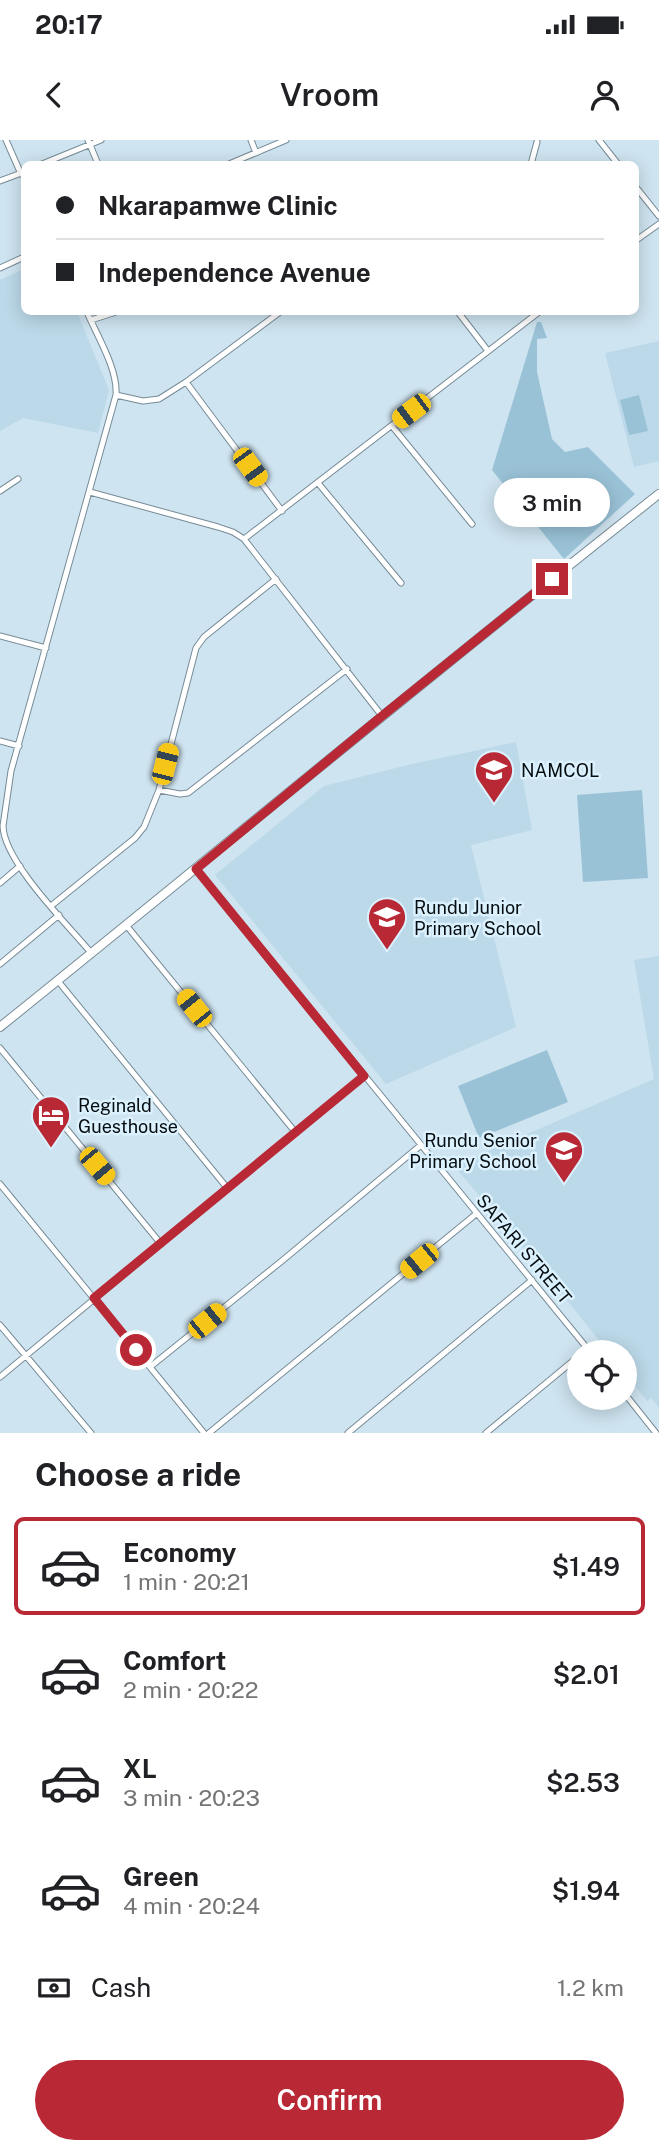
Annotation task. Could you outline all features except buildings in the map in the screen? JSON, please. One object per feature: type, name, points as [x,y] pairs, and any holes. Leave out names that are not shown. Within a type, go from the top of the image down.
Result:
[{"type":"street","points":[[6,140],[21,169]]},
{"type":"street","points":[[49,161],[89,142],[102,140]]},
{"type":"street","points":[[251,140],[256,153]]},
{"type":"street","points":[[236,161],[286,140]]},
{"type":"street","points":[[599,140],[616,161]]},
{"type":"street","points":[[89,142],[97,161]]},
{"type":"street","points":[[532,161],[537,142]]},
{"type":"street","points":[[0,181],[21,174]]},
{"type":"street","points":[[639,191],[659,216]]},
{"type":"street","points":[[639,238],[659,224]]},
{"type":"street","points":[[0,268],[21,258]]},
{"type":"street","points":[[88,315],[115,379],[116,395],[11,771],[3,833],[20,866],[92,954]]},
{"type":"street","points":[[91,320],[107,315]]},
{"type":"street","points":[[116,395],[154,401],[186,382],[276,315]]},
{"type":"street","points":[[460,315],[488,351]]},
{"type":"street","points":[[244,539],[535,315]]},
{"type":"street","points":[[186,382],[282,511]]},
{"type":"street","points":[[392,426],[472,524]]},
{"type":"street","points":[[0,491],[18,479]]},
{"type":"street","points":[[318,483],[401,583]]},
{"type":"street","points":[[90,492],[218,527],[244,539],[382,716]]},
{"type":"street","points":[[0,1027],[659,495]]},
{"type":"street","points":[[51,906],[139,833],[147,821],[159,790],[196,648],[204,637],[276,579]]},
{"type":"street","points":[[0,636],[46,648]]},
{"type":"street","points":[[159,790],[188,793],[346,669]]},
{"type":"street","points":[[0,741],[19,746]]},
{"type":"street","points":[[0,844],[9,849]]},
{"type":"street","points":[[0,883],[20,866]]},
{"type":"street","name":"SAFARI STREET","points":[[196,869],[579,1340]]},
{"type":"street","points":[[0,964],[59,915]]},
{"type":"street","points":[[126,925],[296,1133]]},
{"type":"street","points":[[58,981],[228,1189]]},
{"type":"street","points":[[0,1048],[161,1244]]},
{"type":"street","points":[[0,1377],[364,1076]]},
{"type":"street","points":[[150,1367],[421,1145]]},
{"type":"street","points":[[0,1184],[206,1433],[476,1214]]},
{"type":"street","points":[[348,1433],[532,1280]]},
{"type":"street","points":[[0,1325],[92,1433]]},
{"type":"street","points":[[486,1433],[567,1366]]},
{"type":"street","points":[[637,1409],[654,1431],[646,1433]]},
{"type":"shaded area","points":[[21,270],[21,315],[78,315],[109,390],[98,433],[23,418],[0,431],[0,280]]},
{"type":"shaded area","points":[[537,322],[541,322],[547,338],[537,339],[537,372],[552,439],[565,452],[588,447],[635,494],[564,559],[492,470]]},
{"type":"shaded area","points":[[659,341],[659,461],[634,467],[605,353]]},
{"type":"shaded area","points":[[639,395],[648,431],[629,435],[620,400]]},
{"type":"shaded area","name":"Rundu Junior Primary School","points":[[516,742],[532,830],[471,845],[516,1027],[386,1084],[215,875],[324,786]]},
{"type":"shaded area","points":[[642,790],[648,878],[583,882],[577,795]]},
{"type":"shaded area","name":"Rundu Senior Primary School","points":[[659,956],[659,1408],[651,1398],[647,1401],[637,1388],[637,1340],[599,1340],[454,1166],[654,1079],[634,960]]},
{"type":"shaded area","points":[[547,1050],[568,1102],[479,1138],[458,1086]]},
{"type":"place","name":"NAMCOL","points":[[494,804]]},
{"type":"place","name":"Rundu Junior Primary School","points":[[387,951]]},
{"type":"place","name":"Reginald Guesthouse","points":[[51,1149]]},
{"type":"place","name":"Rundu Senior Primary School","points":[[564,1184]]},
{"type":"route","points":[[136,1350],[94,1298],[364,1076],[196,869],[552,579]]}]
